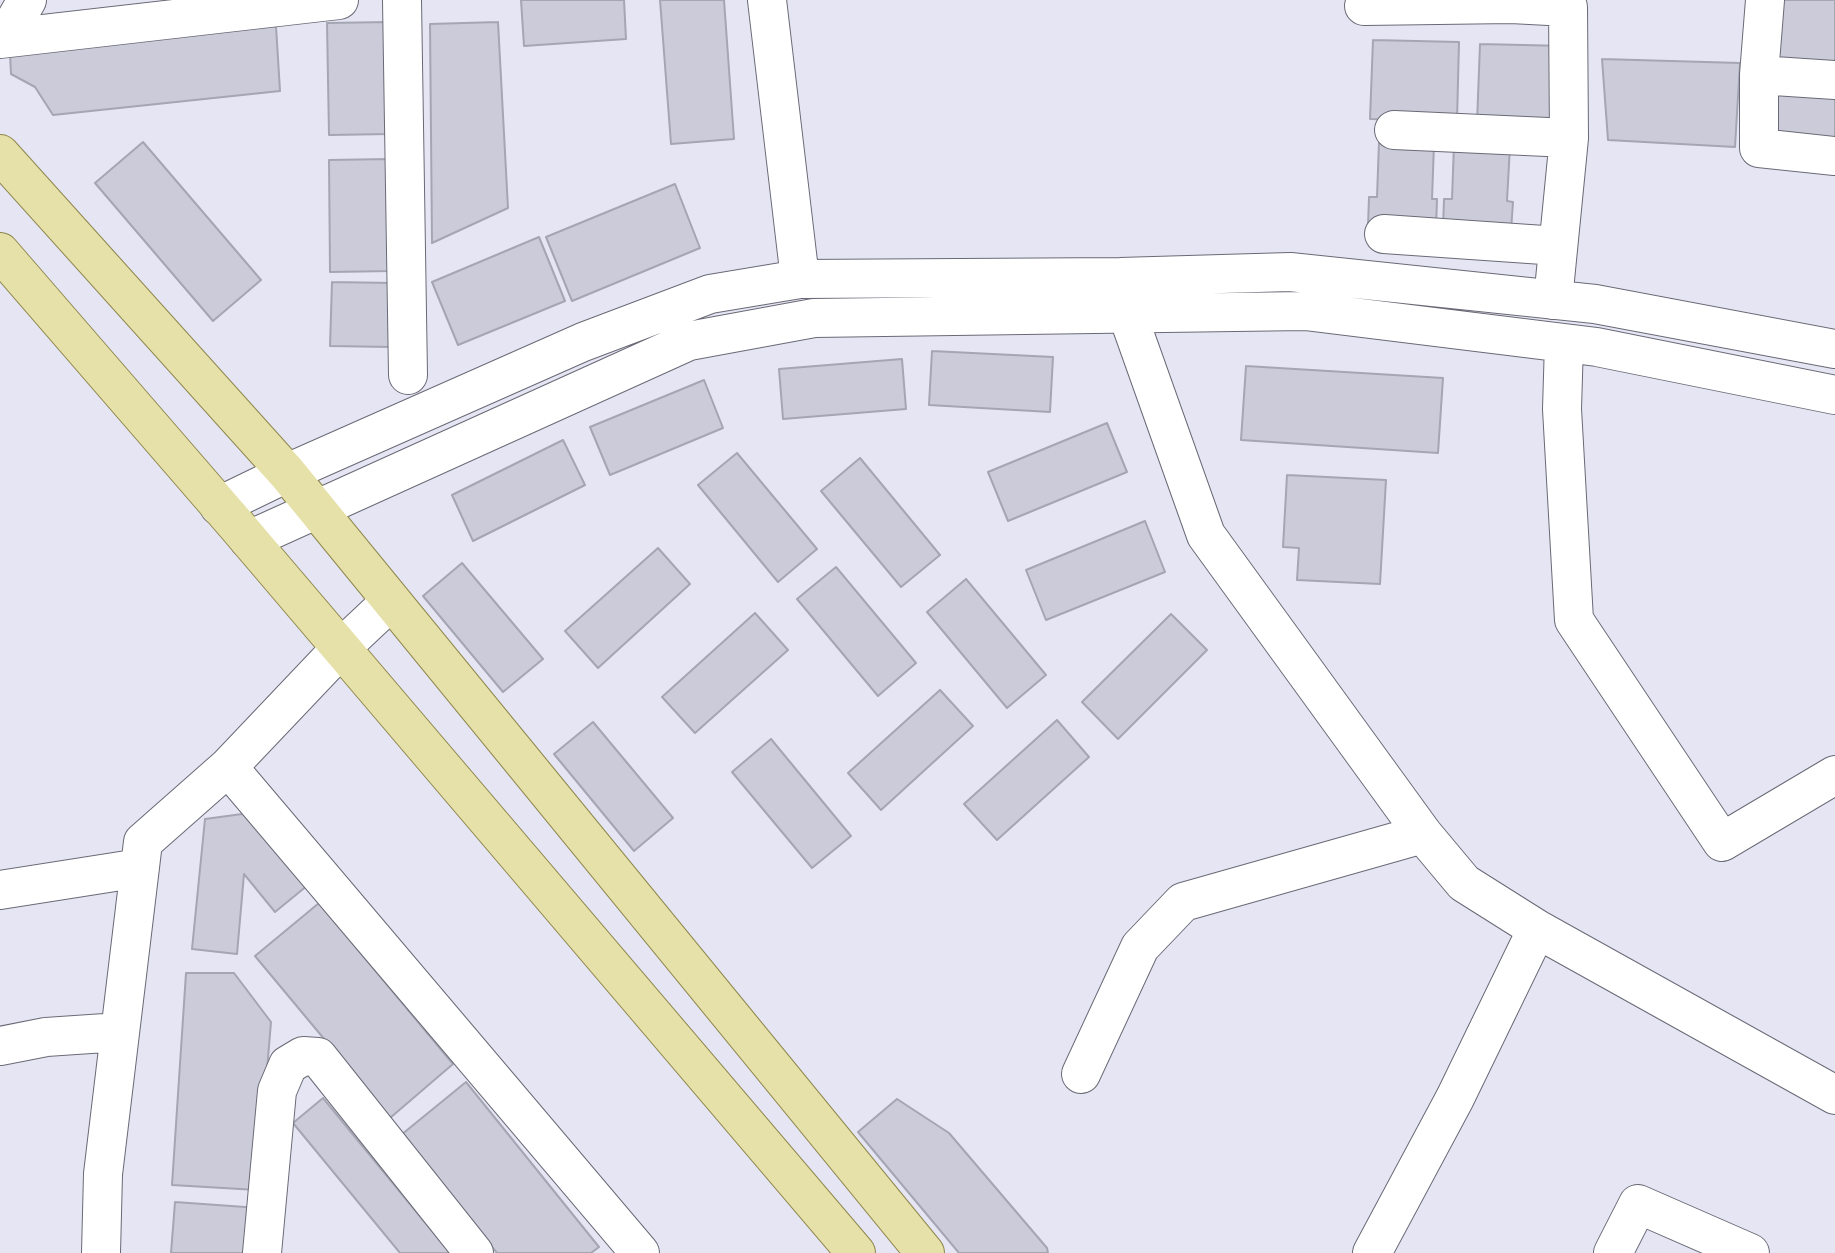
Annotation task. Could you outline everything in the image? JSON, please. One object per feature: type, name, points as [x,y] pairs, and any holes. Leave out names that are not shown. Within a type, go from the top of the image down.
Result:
[{"type":"main road","points":[[0,154],[287,473],[925,1253]]},
{"type":"main road","points":[[0,252],[856,1253]]},
{"type":"street","points":[[3,39],[27,0]]},
{"type":"street","points":[[3,39],[339,0]]},
{"type":"street","points":[[402,0],[408,374]]},
{"type":"street","points":[[767,0],[800,279]]},
{"type":"street","points":[[1765,0],[1759,75],[1759,148],[1835,156]]},
{"type":"street","points":[[1364,6],[1511,4],[1568,7],[1569,138],[1553,300]]},
{"type":"street","points":[[1759,75],[1835,80]]},
{"type":"street","points":[[1394,130],[1569,138]]},
{"type":"street","points":[[1384,233],[1558,246]]},
{"type":"street","points":[[249,540],[689,341],[814,318],[1124,295],[1290,272],[1595,304],[1835,349]]},
{"type":"street","points":[[219,506],[287,473],[583,342],[710,294],[800,279],[1124,295],[1305,311],[1597,347],[1835,395]]},
{"type":"street","points":[[1124,295],[1206,535],[1423,834],[1464,883],[1537,929],[1835,1095]]},
{"type":"street","points":[[1564,343],[1562,408],[1574,620],[1722,842],[1835,775]]},
{"type":"street","points":[[101,1253],[103,1174],[143,842],[228,767],[341,648],[391,601]]},
{"type":"street","points":[[228,767],[640,1253]]},
{"type":"street","points":[[1081,1074],[1140,947],[1183,902],[1423,834]]},
{"type":"street","points":[[0,890],[140,868]]},
{"type":"street","points":[[1372,1253],[1455,1098],[1537,929]]},
{"type":"street","points":[[0,1046],[46,1037],[120,1032]]},
{"type":"street","points":[[262,1253],[277,1091],[288,1065],[303,1056],[318,1057],[474,1253]]},
{"type":"street","points":[[1613,1253],[1638,1204],[1750,1253]]},
{"type":"building","points":[[521,0],[624,0],[626,39],[524,46]]},
{"type":"building","points":[[660,0],[724,0],[734,139],[671,144]]},
{"type":"building","points":[[1776,0],[1835,0],[1835,68],[1773,65]]},
{"type":"building","points":[[389,22],[391,134],[329,135],[327,23]]},
{"type":"building","points":[[498,22],[508,208],[432,243],[430,24]]},
{"type":"building","points":[[276,26],[280,91],[53,115],[35,87],[11,74],[10,54]]},
{"type":"building","points":[[1373,40],[1459,42],[1457,121],[1370,119]]},
{"type":"building","points":[[1480,44],[1566,46],[1564,125],[1477,123]]},
{"type":"building","points":[[1602,59],[1740,63],[1735,147],[1608,140]]},
{"type":"building","points":[[1772,88],[1835,89],[1835,153],[1769,151]]},
{"type":"building","points":[[143,142],[261,280],[213,321],[95,183]]},
{"type":"building","points":[[1379,142],[1434,144],[1432,199],[1437,199],[1436,229],[1368,226],[1369,197],[1377,197]]},
{"type":"building","points":[[1454,144],[1510,146],[1507,201],[1513,202],[1511,231],[1443,229],[1444,199],[1452,199]]},
{"type":"building","points":[[390,159],[392,271],[330,272],[329,160]]},
{"type":"building","points":[[675,184],[700,248],[572,301],[546,237]]},
{"type":"building","points":[[539,237],[565,301],[458,345],[432,282]]},
{"type":"building","points":[[332,282],[393,283],[391,347],[330,346]]},
{"type":"building","points":[[932,351],[1053,357],[1050,412],[929,405]]},
{"type":"building","points":[[902,359],[906,409],[783,419],[779,369]]},
{"type":"building","points":[[1246,366],[1443,378],[1438,453],[1241,440]]},
{"type":"building","points":[[704,380],[723,428],[610,475],[590,427]]},
{"type":"building","points":[[1107,423],[1127,472],[1008,521],[988,472]]},
{"type":"building","points":[[563,440],[585,485],[473,541],[452,495]]},
{"type":"building","points":[[737,453],[817,549],[778,582],[698,485]]},
{"type":"building","points":[[860,458],[940,555],[901,587],[821,491]]},
{"type":"building","points":[[1287,475],[1386,480],[1380,584],[1297,580],[1299,548],[1283,547]]},
{"type":"building","points":[[1145,521],[1165,572],[1046,620],[1026,570]]},
{"type":"building","points":[[658,548],[690,584],[598,668],[565,631]]},
{"type":"building","points":[[462,563],[543,659],[503,692],[423,596]]},
{"type":"building","points":[[836,567],[916,663],[878,696],[797,599]]},
{"type":"building","points":[[966,579],[1046,675],[1007,708],[927,612]]},
{"type":"building","points":[[755,613],[788,650],[695,733],[662,697]]},
{"type":"building","points":[[1171,614],[1207,650],[1118,739],[1082,702]]},
{"type":"building","points":[[940,690],[973,726],[881,810],[848,773]]},
{"type":"building","points":[[1057,720],[1089,757],[997,840],[964,804]]},
{"type":"building","points":[[593,722],[673,818],[634,851],[554,754]]},
{"type":"building","points":[[771,739],[851,836],[812,868],[732,772]]},
{"type":"building","points":[[257,812],[308,885],[275,912],[244,874],[237,954],[192,949],[205,819]]},
{"type":"building","points":[[319,903],[453,1064],[390,1118],[255,956]]},
{"type":"building","points":[[186,973],[234,973],[271,1022],[257,1190],[172,1185]]},
{"type":"building","points":[[466,1082],[599,1247],[591,1253],[497,1253],[401,1135]]},
{"type":"building","points":[[323,1098],[450,1253],[400,1253],[293,1123]]},
{"type":"building","points":[[897,1099],[949,1133],[1047,1248],[1048,1253],[959,1253],[858,1132]]},
{"type":"building","points":[[175,1202],[259,1208],[256,1253],[171,1253]]}]
